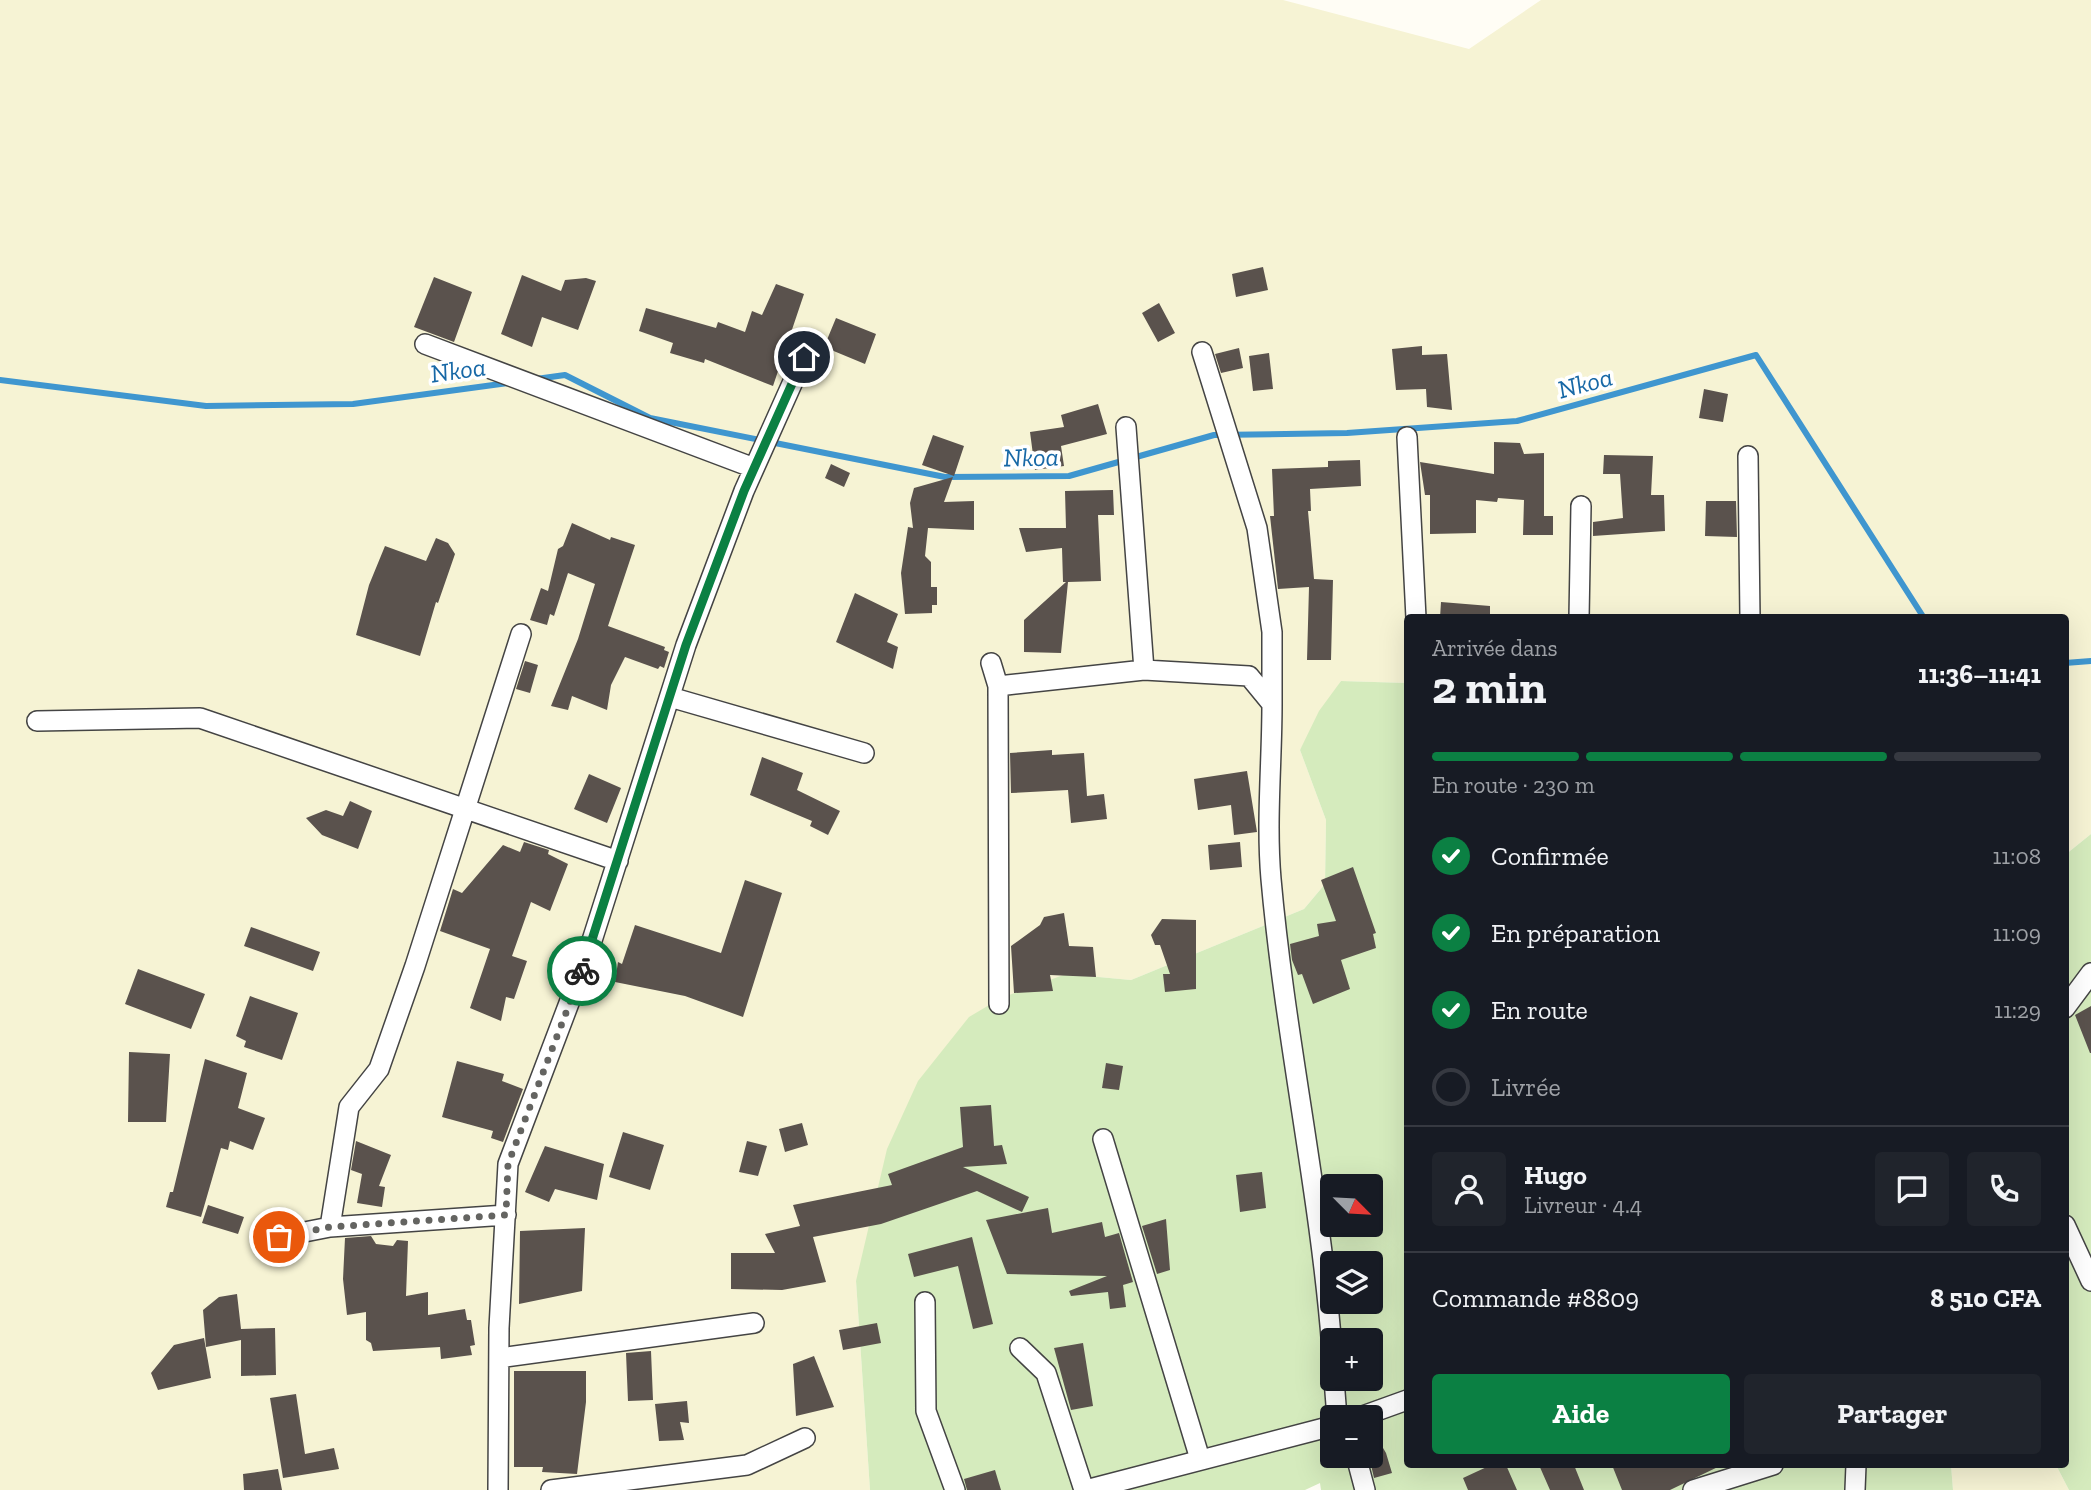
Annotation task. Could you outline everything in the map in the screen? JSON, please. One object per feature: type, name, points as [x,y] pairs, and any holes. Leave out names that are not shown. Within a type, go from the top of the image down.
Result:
[{"type":"street","points":[[425,344],[754,468]]},
{"type":"street","points":[[1202,352],[1257,528],[1272,632],[1271,876],[1291,1052],[1324,1254],[1330,1328]]},
{"type":"street","points":[[498,1490],[499,1357],[508,1164],[588,953],[686,645],[754,468],[804,357]]},
{"type":"street","points":[[1126,427],[1144,670]]},
{"type":"street","points":[[1407,437],[1416,614]]},
{"type":"street","points":[[1748,456],[1750,614]]},
{"type":"street","points":[[1578,614],[1581,506]]},
{"type":"street","points":[[330,1227],[349,1107],[379,1069],[521,635]]},
{"type":"street","points":[[990,663],[998,686],[999,1004]]},
{"type":"street","points":[[998,686],[1144,670],[1249,676],[1272,704]]},
{"type":"street","points":[[670,697],[864,753]]},
{"type":"street","points":[[37,721],[200,718],[618,861]]},
{"type":"street","points":[[2069,1002],[2091,973]]},
{"type":"street","points":[[1103,1139],[1200,1459]]},
{"type":"street","points":[[279,1237],[330,1227],[506,1215]]},
{"type":"street","points":[[2069,1234],[2091,1281]]},
{"type":"street","points":[[925,1302],[926,1411],[955,1490]]},
{"type":"street","points":[[499,1357],[754,1323]]},
{"type":"street","points":[[1020,1348],[1046,1373],[1085,1490],[1320,1429]]},
{"type":"street","points":[[1383,1409],[1404,1401]]},
{"type":"street","points":[[551,1490],[747,1465],[805,1438]]},
{"type":"street","points":[[1359,1468],[1365,1490]]},
{"type":"street","points":[[1693,1490],[1763,1468]]},
{"type":"street","points":[[1855,1490],[1856,1468]]},
{"type":"shaded area","points":[[0,0],[1283,0],[1469,49],[1541,0],[2091,0],[2091,834],[2069,852],[2069,614],[1404,614],[1404,683],[1341,681],[1300,750],[1326,820],[1325,884],[1304,909],[1131,980],[1066,974],[856,1281],[870,1490],[0,1490]]},
{"type":"shaded area","points":[[1951,1468],[2058,1468],[2069,1490],[1953,1490]]},
{"type":"green space","points":[[1341,681],[1404,683],[1404,1468],[1951,1468],[1953,1490],[1321,1490],[1320,1483],[1305,1490],[870,1490],[856,1281],[887,1149],[918,1081],[969,1017],[1001,998],[1066,974],[1131,980],[1304,909],[1325,884],[1326,820],[1300,750],[1319,711]]},
{"type":"green space","points":[[2091,834],[2091,1490],[2069,1490],[2058,1468],[2069,1468],[2069,852]]},
{"type":"building","points":[[1263,267],[1268,290],[1236,297],[1232,274]]},
{"type":"building","points":[[522,275],[561,291],[565,280],[586,278],[596,281],[578,330],[542,317],[532,347],[501,334]]},
{"type":"building","points":[[434,277],[472,292],[454,342],[414,327]]},
{"type":"building","points":[[776,284],[804,294],[773,386],[705,359],[704,363],[670,353],[673,343],[639,331],[646,308],[716,328],[718,322],[745,332],[752,311],[762,315]]},
{"type":"building","points":[[1159,303],[1175,333],[1158,342],[1142,313]]},
{"type":"building","points":[[836,318],[876,334],[865,364],[824,347]]},
{"type":"building","points":[[1422,346],[1422,355],[1447,354],[1452,410],[1427,407],[1426,389],[1396,390],[1392,349]]},
{"type":"building","points":[[1239,348],[1243,368],[1221,373],[1215,354]]},
{"type":"building","points":[[1269,353],[1273,389],[1253,391],[1249,356]]},
{"type":"building","points":[[1704,389],[1728,394],[1723,422],[1699,418]]},
{"type":"building","points":[[1098,404],[1107,434],[1061,446],[1064,466],[1035,470],[1030,432],[1064,427],[1061,415]]},
{"type":"building","points":[[933,435],[964,446],[954,476],[922,465]]},
{"type":"building","points":[[1494,442],[1520,443],[1524,454],[1544,453],[1544,516],[1553,516],[1553,535],[1523,535],[1524,500],[1498,498],[1497,502],[1476,500],[1476,533],[1430,534],[1430,495],[1425,495],[1420,462],[1494,474]]},
{"type":"building","points":[[1604,455],[1653,456],[1651,495],[1664,495],[1665,531],[1593,536],[1593,522],[1623,518],[1620,474],[1603,474]]},
{"type":"building","points":[[1360,460],[1361,486],[1310,489],[1311,511],[1308,511],[1314,579],[1333,580],[1331,660],[1307,660],[1309,587],[1278,589],[1270,516],[1274,516],[1272,469],[1328,467],[1328,461]]},
{"type":"building","points":[[831,464],[850,473],[844,487],[825,478]]},
{"type":"building","points":[[953,477],[944,502],[974,501],[974,530],[928,528],[925,556],[931,562],[931,587],[937,587],[937,605],[932,605],[932,613],[905,614],[901,573],[908,527],[913,528],[910,503],[914,488]]},
{"type":"building","points":[[1113,490],[1114,515],[1098,515],[1101,581],[1068,582],[1061,653],[1024,652],[1024,620],[1066,582],[1063,582],[1062,548],[1026,552],[1019,528],[1066,528],[1065,491]]},
{"type":"building","points":[[1706,501],[1736,501],[1737,537],[1705,536]]},
{"type":"building","points":[[572,523],[610,540],[611,537],[635,545],[608,626],[665,647],[664,650],[669,652],[664,668],[660,666],[658,669],[625,657],[611,685],[607,710],[572,696],[568,710],[551,706],[578,639],[595,584],[568,573],[554,616],[550,614],[547,625],[530,620],[541,588],[548,591],[558,549],[563,546]]},
{"type":"building","points":[[436,538],[448,543],[455,554],[438,603],[436,602],[420,656],[356,635],[369,585],[385,546],[426,561]]},
{"type":"building","points":[[855,593],[898,614],[887,642],[898,647],[893,669],[836,642]]},
{"type":"building","points":[[1441,602],[1490,606],[1490,614],[1440,614]]},
{"type":"building","points":[[525,661],[538,665],[530,693],[516,689]]},
{"type":"building","points":[[1052,750],[1052,755],[1084,753],[1087,796],[1104,794],[1107,819],[1071,823],[1068,790],[1011,793],[1010,753]]},
{"type":"building","points":[[762,757],[803,773],[797,790],[840,811],[828,835],[810,826],[812,821],[750,795]]},
{"type":"building","points":[[1247,771],[1257,832],[1234,835],[1231,805],[1198,810],[1194,779]]},
{"type":"building","points":[[589,774],[621,788],[607,823],[574,809]]},
{"type":"building","points":[[350,801],[372,811],[358,849],[322,835],[306,818],[326,810],[343,816]]},
{"type":"building","points":[[524,842],[549,850],[548,854],[568,864],[550,911],[531,902],[512,956],[527,961],[514,999],[506,997],[501,1021],[470,1008],[490,949],[440,931],[453,889],[462,893],[503,845],[520,852]]},
{"type":"building","points":[[1240,842],[1242,867],[1210,870],[1208,845]]},
{"type":"building","points":[[1353,867],[1376,933],[1373,934],[1376,948],[1341,960],[1350,989],[1313,1004],[1302,974],[1298,975],[1292,960],[1290,944],[1319,936],[1317,924],[1336,921],[1321,880]]},
{"type":"building","points":[[745,880],[782,893],[743,1017],[685,996],[615,982],[618,962],[622,964],[635,925],[721,953]]},
{"type":"building","points":[[1064,913],[1069,946],[1093,947],[1096,977],[1050,975],[1053,991],[1014,993],[1011,946],[1040,925],[1044,917]]},
{"type":"building","points":[[1162,919],[1196,920],[1196,989],[1165,992],[1163,974],[1170,974],[1160,945],[1155,945],[1151,935]]},
{"type":"building","points":[[251,927],[320,952],[313,971],[244,946]]},
{"type":"building","points":[[138,969],[205,994],[191,1029],[125,1004]]},
{"type":"building","points":[[250,996],[298,1013],[282,1060],[244,1047],[246,1041],[236,1036]]},
{"type":"building","points":[[2091,1006],[2091,1053],[2090,1053],[2075,1015]]},
{"type":"building","points":[[129,1052],[170,1054],[166,1122],[128,1122]]},
{"type":"building","points":[[205,1059],[247,1073],[238,1108],[265,1118],[253,1150],[230,1141],[228,1150],[221,1148],[201,1217],[166,1207],[170,1192],[173,1192]]},
{"type":"building","points":[[457,1061],[504,1074],[502,1081],[523,1089],[503,1142],[491,1138],[493,1131],[442,1117]]},
{"type":"building","points":[[1106,1063],[1123,1066],[1119,1090],[1102,1088]]},
{"type":"building","points":[[991,1105],[994,1146],[1002,1145],[1007,1164],[963,1167],[1029,1197],[1022,1212],[977,1191],[881,1224],[813,1237],[826,1282],[782,1290],[731,1289],[731,1253],[775,1253],[765,1234],[800,1226],[793,1205],[892,1185],[888,1174],[963,1147],[960,1107]]},
{"type":"building","points":[[802,1123],[808,1145],[785,1152],[779,1129]]},
{"type":"building","points":[[623,1132],[664,1145],[650,1190],[609,1177]]},
{"type":"building","points":[[356,1141],[391,1155],[379,1186],[385,1187],[382,1207],[357,1203],[362,1174],[351,1170]]},
{"type":"building","points":[[747,1141],[767,1146],[758,1176],[739,1172]]},
{"type":"building","points":[[545,1146],[604,1164],[597,1200],[555,1189],[549,1202],[525,1192]]},
{"type":"building","points":[[1262,1172],[1266,1208],[1240,1212],[1236,1175]]},
{"type":"building","points":[[208,1205],[244,1217],[238,1234],[202,1223]]},
{"type":"building","points":[[1048,1208],[1052,1233],[1102,1222],[1105,1237],[1119,1233],[1133,1282],[1123,1285],[1126,1307],[1110,1309],[1108,1292],[1071,1296],[1069,1291],[1107,1276],[1007,1274],[986,1220]]},
{"type":"building","points":[[1166,1219],[1170,1270],[1157,1274],[1142,1226]]},
{"type":"building","points":[[585,1228],[582,1291],[519,1304],[520,1231]]},
{"type":"building","points":[[371,1236],[376,1244],[393,1246],[397,1240],[408,1241],[406,1296],[428,1292],[428,1315],[465,1309],[467,1320],[471,1320],[475,1345],[470,1346],[472,1355],[441,1359],[440,1347],[373,1351],[371,1343],[366,1340],[366,1312],[347,1315],[343,1279],[345,1238]]},
{"type":"building","points":[[972,1237],[993,1324],[973,1329],[958,1266],[914,1277],[908,1254]]},
{"type":"building","points":[[237,1294],[241,1329],[275,1328],[276,1375],[241,1376],[241,1340],[206,1347],[203,1310],[219,1297]]},
{"type":"building","points":[[877,1323],[881,1343],[843,1350],[839,1330]]},
{"type":"building","points":[[204,1338],[211,1378],[158,1390],[151,1373],[174,1345]]},
{"type":"building","points":[[1083,1343],[1093,1406],[1071,1410],[1054,1348]]},
{"type":"building","points":[[651,1351],[653,1400],[628,1401],[626,1353]]},
{"type":"building","points":[[814,1356],[834,1407],[796,1416],[793,1364]]},
{"type":"building","points":[[514,1371],[586,1371],[586,1402],[577,1474],[542,1472],[543,1467],[514,1467]]},
{"type":"building","points":[[296,1394],[305,1454],[334,1448],[339,1469],[283,1478],[270,1398]]},
{"type":"building","points":[[687,1401],[689,1423],[680,1422],[684,1440],[659,1441],[655,1404]]},
{"type":"building","points":[[1383,1448],[1392,1473],[1374,1478],[1372,1468],[1383,1468]]},
{"type":"building","points":[[1485,1468],[1507,1468],[1517,1490],[1468,1490],[1463,1478]]},
{"type":"building","points":[[1540,1468],[1575,1468],[1584,1490],[1550,1490]]},
{"type":"building","points":[[1613,1468],[1716,1468],[1670,1490],[1622,1490]]},
{"type":"building","points":[[278,1469],[282,1490],[244,1490],[243,1474]]},
{"type":"building","points":[[995,1470],[1001,1490],[967,1490],[964,1479]]},
{"type":"waterway","name":"Nkoa","points":[[536,379],[565,375],[650,418],[945,477],[1069,476],[1214,435],[1347,433],[1517,421],[1756,355],[1921,614]]},
{"type":"waterway","name":"Nkoa","points":[[0,380],[206,406],[353,404],[508,383]]},
{"type":"waterway","name":"Nkoa","points":[[2069,663],[2091,661]]},
{"type":"way so far","points":[[279,1237],[330,1227],[506,1215],[508,1164],[582,971]]},
{"type":"route","points":[[582,971],[686,645],[728,540],[744,491],[804,357]]}]
